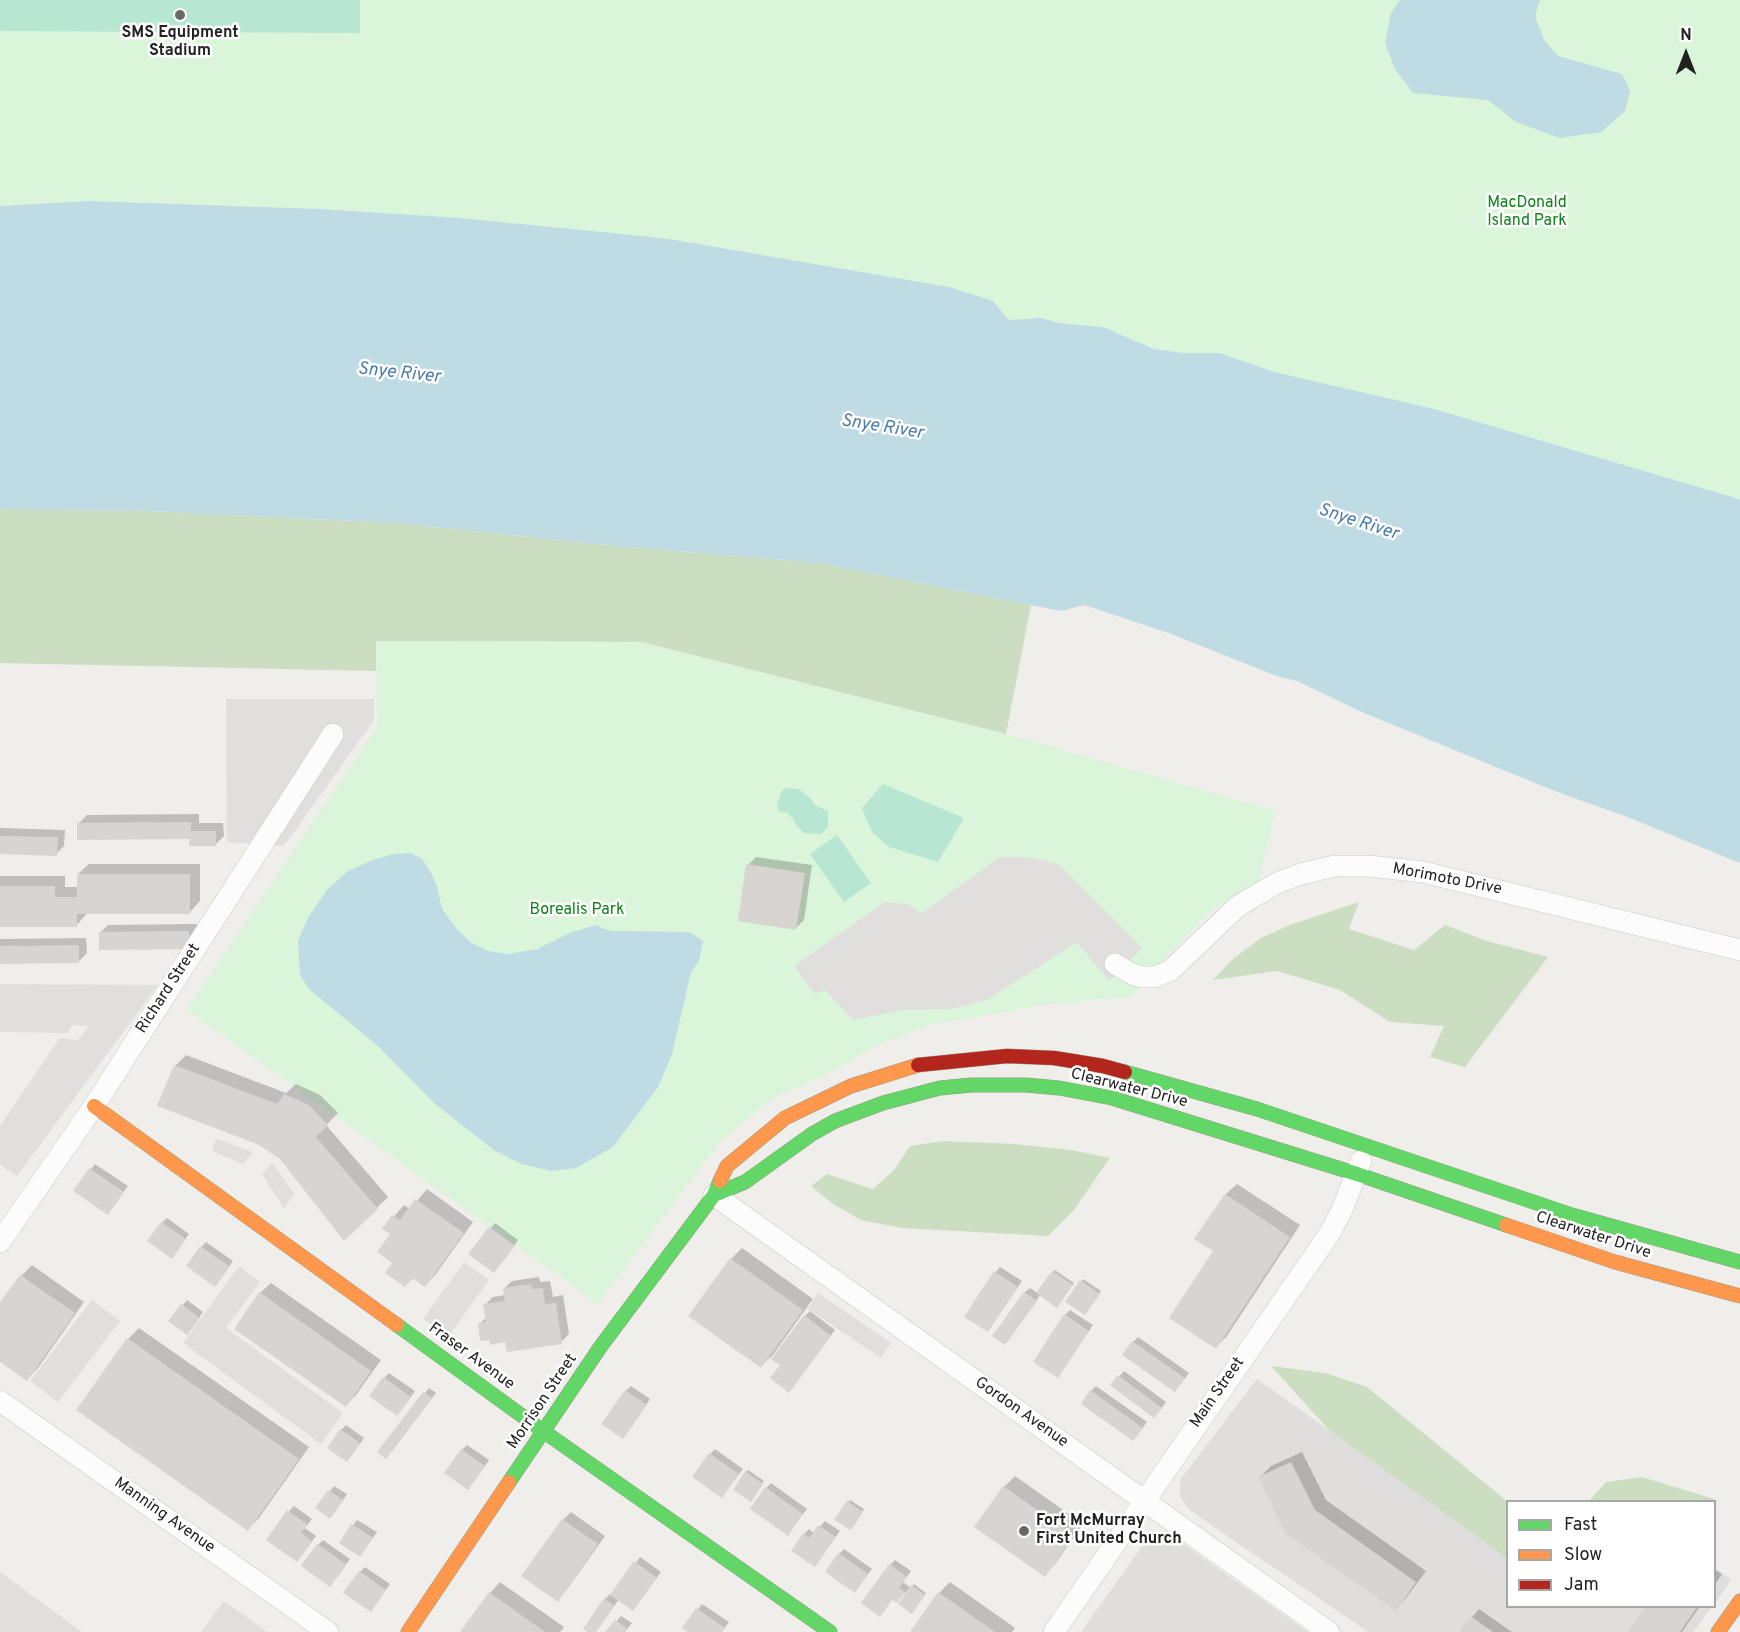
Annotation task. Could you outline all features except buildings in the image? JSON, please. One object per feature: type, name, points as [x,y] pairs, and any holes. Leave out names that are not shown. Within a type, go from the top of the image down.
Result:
[{"type":"main road","name":"Clearwater Drive","points":[[714,1195],[727,1166],[751,1145],[785,1118],[830,1095],[915,1065],[989,1057],[1032,1056],[1103,1066],[1257,1109],[1572,1215],[1740,1262]]},
{"type":"main road","name":"Clearwater Drive","points":[[714,1195],[745,1182],[812,1134],[883,1103],[940,1088],[995,1084],[1059,1088],[1112,1098],[1357,1174],[1615,1262],[1740,1296]]},
{"type":"main road","name":"Fraser Avenue","points":[[94,1106],[543,1431],[830,1632]]},
{"type":"main road","name":"Morrison Street","points":[[408,1632],[601,1346],[714,1195]]},
{"type":"main road","points":[[1718,1632],[1740,1601]]},
{"type":"street","name":"Richard Street","points":[[0,1242],[94,1106],[333,734]]},
{"type":"street","name":"Morimoto Drive","points":[[1115,964],[1134,975],[1143,977],[1154,977],[1170,971],[1238,906],[1277,883],[1301,874],[1335,866],[1369,866],[1423,872],[1740,950]]},
{"type":"street","name":"Main Street","points":[[1054,1632],[1330,1233],[1357,1174],[1366,1144]]},
{"type":"street","name":"Gordon Avenue","points":[[714,1195],[1329,1632]]},
{"type":"street","name":"Manning Avenue","points":[[0,1401],[328,1632]]},
{"type":"shaded area","points":[[226,699],[374,699],[374,720],[284,846],[227,842]]},
{"type":"shaded area","points":[[1000,857],[1029,857],[1058,864],[1142,948],[1109,981],[1077,942],[987,1000],[950,1009],[903,1010],[853,1020],[825,990],[815,994],[794,966],[885,902],[907,904],[922,913]]},
{"type":"shaded area","points":[[0,984],[158,985],[17,1176],[0,1165],[0,1126],[60,1038],[78,1040],[89,1026],[72,1025],[68,1033],[0,1032]]},
{"type":"shaded area","points":[[216,1139],[253,1152],[243,1164],[212,1151]]},
{"type":"shaded area","points":[[272,1163],[295,1194],[284,1208],[262,1174]]},
{"type":"shaded area","points":[[464,1262],[489,1280],[448,1337],[423,1319]]},
{"type":"shaded area","points":[[239,1266],[260,1282],[226,1328],[343,1413],[321,1444],[183,1343]]},
{"type":"shaded area","points":[[818,1293],[891,1343],[881,1358],[808,1309]]},
{"type":"shaded area","points":[[92,1300],[120,1321],[58,1402],[30,1381]]},
{"type":"shaded area","points":[[1257,1379],[1506,1555],[1506,1608],[1711,1608],[1693,1632],[1368,1632],[1188,1509],[1180,1495],[1180,1480]]},
{"type":"shaded area","points":[[1161,1536],[1172,1536],[1308,1632],[1081,1632],[1143,1545]]},
{"type":"shaded area","points":[[1716,1569],[1731,1580],[1716,1602]]},
{"type":"shaded area","points":[[0,1572],[82,1632],[0,1632]]},
{"type":"shaded area","points":[[224,1601],[266,1631],[266,1632],[201,1632]]},
{"type":"green space","name":"MacDonald Island Park","points":[[0,0],[1740,0],[1740,500],[1434,409],[1274,372],[1220,353],[1183,353],[1154,349],[1103,327],[1058,323],[1041,318],[1009,320],[993,301],[950,287],[669,239],[460,218],[320,209],[89,201],[0,206]]},
{"type":"green space","name":"SMS Equipment Stadium","points":[[0,0],[360,0],[360,33],[0,31]]},
{"type":"green space","points":[[0,509],[148,511],[395,523],[617,546],[820,563],[1031,605],[1006,734],[641,642],[376,641],[376,671],[0,663]]},
{"type":"green space","name":"Borealis Park","points":[[376,641],[641,642],[1006,734],[1275,811],[1258,883],[1214,908],[1167,955],[1132,996],[1043,1005],[932,1024],[882,1043],[827,1074],[772,1099],[719,1143],[598,1304],[187,1010],[378,725]]},
{"type":"green space","points":[[883,784],[964,818],[938,862],[889,847],[872,832],[862,808]]},
{"type":"green space","points":[[785,788],[799,789],[816,806],[828,811],[828,827],[821,834],[804,833],[795,824],[794,819],[787,813],[779,811],[777,806],[781,792]]},
{"type":"green space","points":[[837,835],[871,883],[844,902],[810,854]]},
{"type":"green space","points":[[1359,902],[1349,929],[1414,950],[1445,925],[1487,941],[1548,957],[1465,1067],[1430,1057],[1444,1026],[1390,1022],[1340,990],[1277,971],[1213,980],[1233,959],[1261,938],[1290,925]]},
{"type":"green space","points":[[943,1141],[1015,1144],[1071,1150],[1110,1158],[1073,1211],[1048,1236],[902,1228],[861,1220],[833,1204],[811,1186],[827,1174],[873,1189],[894,1170],[910,1146]]},
{"type":"green space","points":[[1271,1366],[1325,1373],[1367,1387],[1506,1500],[1506,1557],[1329,1430]]},
{"type":"green space","points":[[1642,1477],[1717,1500],[1716,1502],[1716,1500],[1590,1500],[1606,1482]]},
{"type":"water","points":[[1400,0],[1540,0],[1535,16],[1544,40],[1558,56],[1622,74],[1630,91],[1625,111],[1601,132],[1560,138],[1516,122],[1488,100],[1413,93],[1395,69],[1385,43],[1391,13]]},
{"type":"water","name":"Snye River","points":[[89,201],[320,209],[460,218],[622,234],[669,239],[949,287],[993,301],[1009,320],[1041,318],[1058,323],[1103,327],[1154,349],[1183,353],[1220,353],[1274,372],[1434,409],[1740,500],[1740,863],[1625,816],[1557,792],[1364,713],[1297,681],[1277,676],[1171,634],[1084,605],[1061,611],[820,563],[617,546],[395,523],[148,511],[0,509],[0,206]]},
{"type":"water","points":[[410,853],[421,858],[430,871],[437,886],[442,909],[456,928],[470,942],[488,951],[508,954],[537,949],[570,933],[595,925],[611,931],[690,932],[703,941],[699,961],[691,972],[672,1054],[658,1087],[613,1147],[576,1168],[551,1171],[522,1164],[495,1151],[434,1103],[378,1046],[309,989],[300,975],[298,941],[309,916],[327,890],[348,871],[393,854]]},
{"type":"traffic: fast","points":[[1125,1072],[1257,1109],[1572,1215],[1740,1262]]},
{"type":"traffic: fast","points":[[714,1195],[745,1182],[812,1134],[835,1121],[883,1103],[940,1088],[971,1085],[1026,1085],[1059,1088],[1112,1098],[1357,1174],[1506,1225]]},
{"type":"traffic: fast","points":[[509,1482],[601,1346],[714,1195],[720,1181]]},
{"type":"traffic: fast","points":[[397,1325],[543,1431],[830,1632]]},
{"type":"traffic: slow","points":[[720,1181],[727,1166],[785,1118],[851,1086],[918,1065]]},
{"type":"traffic: slow","points":[[94,1106],[397,1325]]},
{"type":"traffic: slow","points":[[1506,1225],[1615,1262],[1740,1296]]},
{"type":"traffic: slow","points":[[408,1632],[509,1482]]},
{"type":"traffic: slow","points":[[1718,1632],[1740,1601]]},
{"type":"traffic: jam","points":[[918,1065],[1007,1056],[1054,1058],[1125,1072]]},
{"type":"place","name":"SMS Equipment Stadium","points":[[180,15]]},
{"type":"place","name":"Fort McMurray First United Church","points":[[1024,1531]]}]
